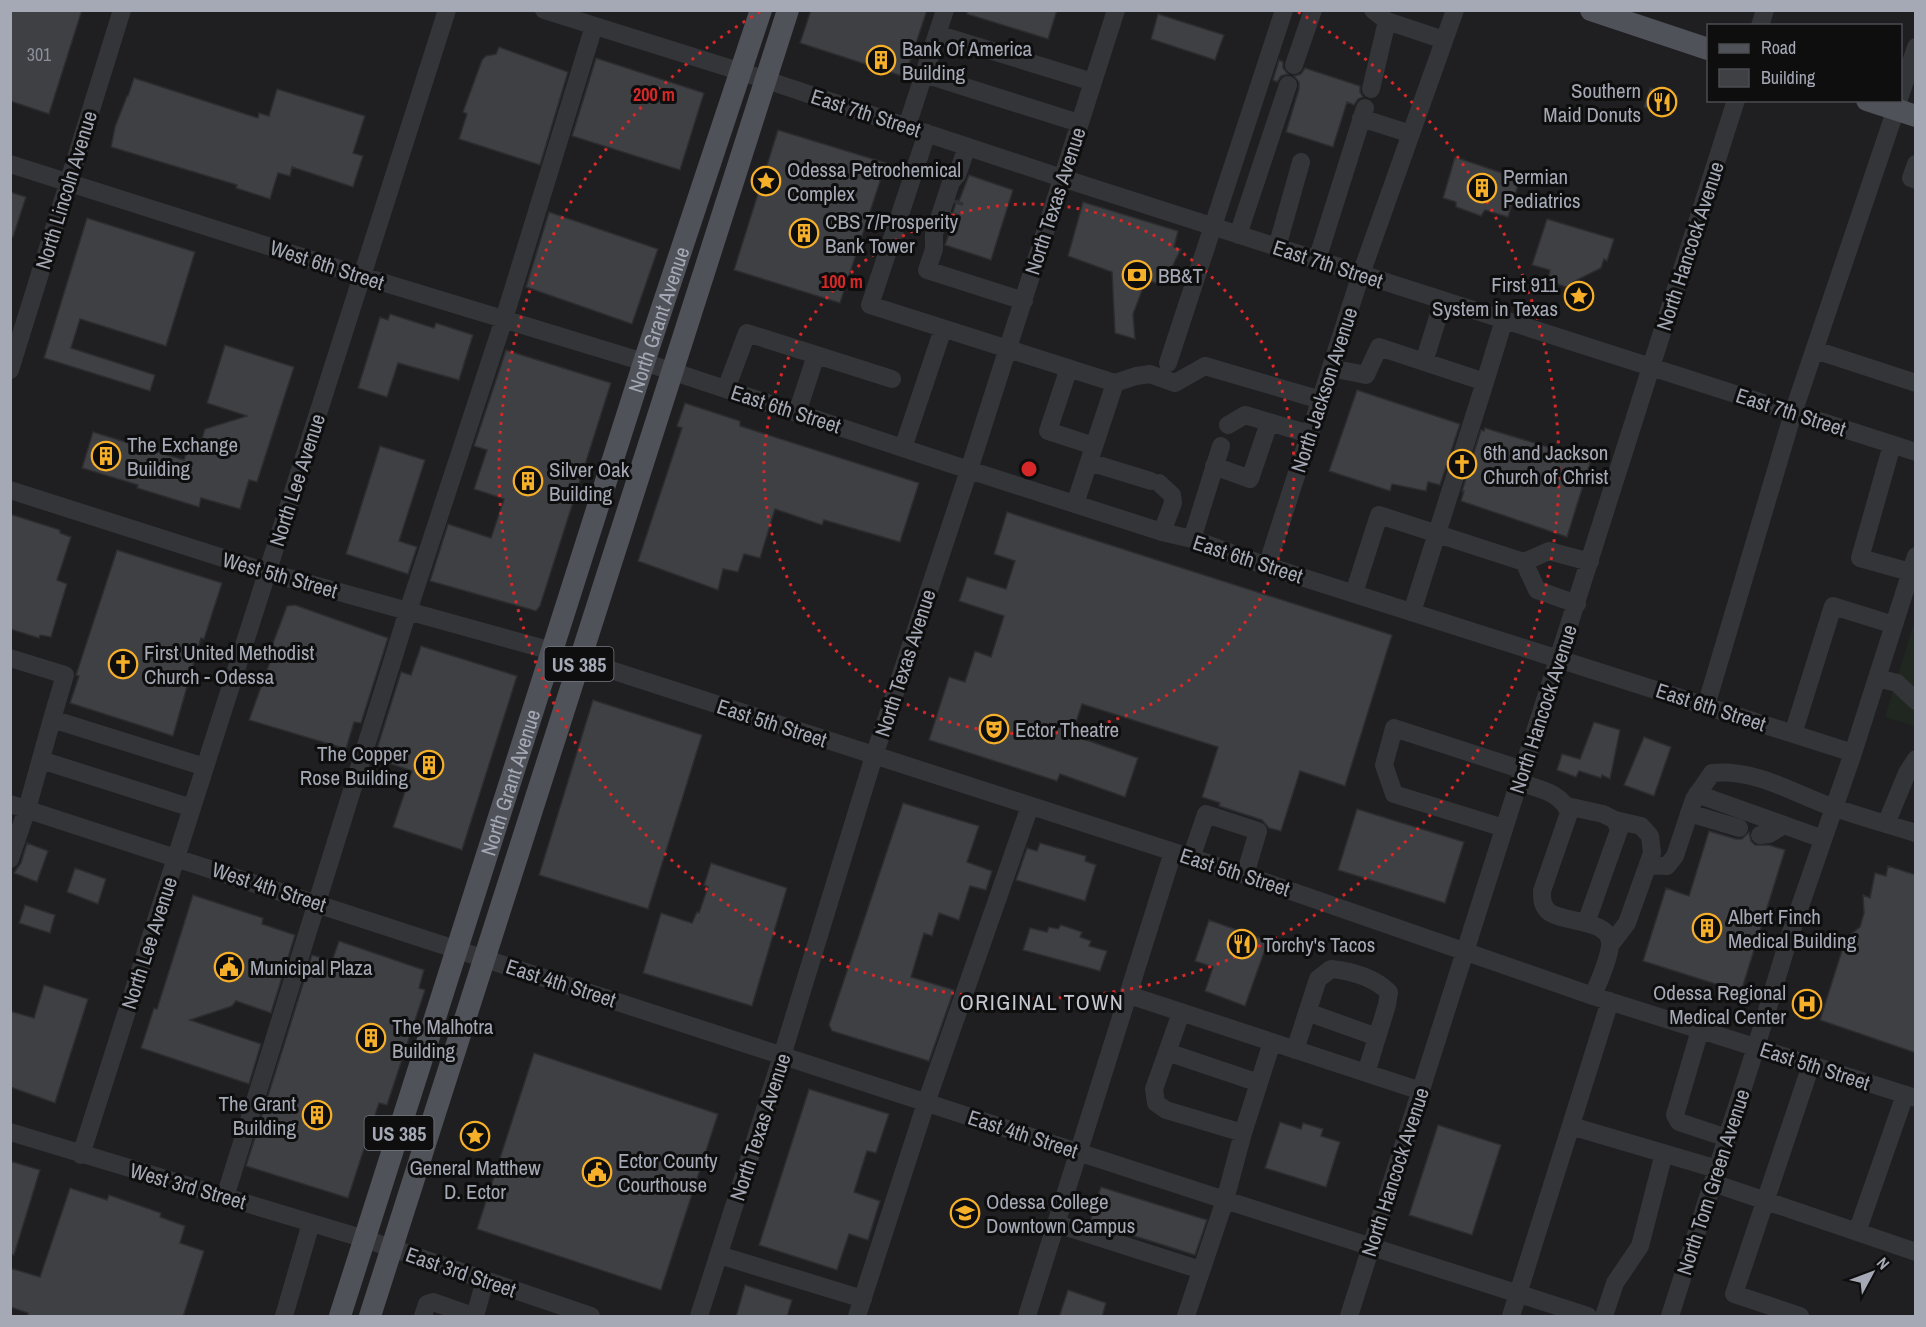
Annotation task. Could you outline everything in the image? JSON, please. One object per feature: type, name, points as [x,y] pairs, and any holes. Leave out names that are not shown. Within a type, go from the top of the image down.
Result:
[{"type":"main road","name":"North Grant Avenue","points":[[340,1317],[644,362],[761,10]]},
{"type":"main road","name":"North Grant Avenue","points":[[370,1317],[788,10]]},
{"type":"main road","points":[[1598,11],[1707,49]]},
{"type":"main road","points":[[1879,102],[1903,106]]},
{"type":"street","name":"North Lincoln Avenue","points":[[10,370],[122,10]]},
{"type":"street","name":"North Lee Avenue","points":[[81,1155],[447,10]]},
{"type":"street","points":[[907,126],[945,10]]},
{"type":"street","name":"North Texas Avenue","points":[[699,1317],[874,756],[1009,348],[1116,10]]},
{"type":"street","points":[[1168,363],[1284,10]]},
{"type":"street","points":[[1294,65],[1313,10]]},
{"type":"street","name":"North Jackson Avenue","points":[[1268,566],[1361,274],[1455,10]]},
{"type":"street","name":"East 7th Street","points":[[554,12],[591,20],[1062,178],[1916,452]]},
{"type":"street","points":[[1371,89],[1380,16],[1444,40]]},
{"type":"street","points":[[225,1197],[408,611],[504,319],[591,20]]},
{"type":"street","points":[[937,34],[1093,82]]},
{"type":"street","points":[[1706,706],[1793,413],[1903,106],[1916,48]]},
{"type":"street","points":[[924,74],[1079,123]]},
{"type":"street","points":[[1238,235],[1288,85]]},
{"type":"street","name":"North Hancock Avenue","points":[[1349,1317],[1735,102]]},
{"type":"street","points":[[1317,260],[1363,113],[1411,134]]},
{"type":"street","points":[[927,133],[870,305],[1115,383],[1150,374],[1175,383],[1205,366],[1321,400]]},
{"type":"street","points":[[967,147],[957,175],[947,192],[934,234],[934,249],[927,270],[1024,301]]},
{"type":"street","points":[[1277,247],[1301,162]]},
{"type":"street","name":"West 6th Street","points":[[10,164],[362,276],[644,362]]},
{"type":"street","points":[[1916,164],[1911,178],[1916,180]]},
{"type":"street","points":[[955,200],[959,186],[957,175]]},
{"type":"street","points":[[934,249],[944,238],[946,229]]},
{"type":"street","points":[[1424,362],[1443,301]]},
{"type":"street","points":[[1412,612],[1504,320]]},
{"type":"street","points":[[903,448],[944,329]]},
{"type":"street","points":[[726,389],[747,333],[892,379]]},
{"type":"street","points":[[1331,368],[1366,375],[1379,347],[1485,382]]},
{"type":"street","points":[[1815,350],[1916,383]]},
{"type":"street","points":[[797,413],[816,355]]},
{"type":"street","name":"East 6th Street","points":[[644,362],[969,470],[1162,532],[1192,539],[1268,566],[1853,753]]},
{"type":"street","points":[[1069,368],[1048,431],[1092,454],[1163,485],[1172,495],[1173,502],[1162,532]]},
{"type":"street","points":[[1075,504],[1115,383]]},
{"type":"street","points":[[1228,425],[1245,415],[1309,435]]},
{"type":"street","points":[[1214,466],[1250,478],[1269,423]]},
{"type":"street","points":[[1853,753],[1913,564],[1860,558],[1892,445]]},
{"type":"street","points":[[1192,539],[1221,446]]},
{"type":"street","name":"West 5th Street","points":[[10,490],[267,572],[552,651]]},
{"type":"street","points":[[1354,593],[1379,515],[1524,562],[1549,551],[1590,562]]},
{"type":"street","points":[[1524,562],[1537,590],[1576,604]]},
{"type":"street","points":[[1793,734],[1833,606],[1894,625]]},
{"type":"street","name":"East 5th Street","points":[[552,651],[1245,875],[1602,998],[1910,1097]]},
{"type":"street","points":[[10,658],[65,675],[41,760],[19,806],[10,859]]},
{"type":"street","points":[[1877,678],[1898,683],[1916,701]]},
{"type":"street","points":[[52,719],[205,767]]},
{"type":"street","points":[[1504,828],[1394,794],[1384,765],[1395,728],[1521,776],[1558,796],[1567,806],[1569,813],[1542,891],[1542,904],[1550,913],[1600,928],[1607,935],[1611,944]]},
{"type":"street","name":"North Tom Green Avenue","points":[[1670,1317],[1788,941],[1853,753]]},
{"type":"street","points":[[1886,824],[1907,773],[1916,759]]},
{"type":"street","points":[[41,760],[192,808]]},
{"type":"street","points":[[1648,865],[1667,866],[1675,856],[1689,813],[1712,773],[1730,771],[1761,778],[1834,808],[1916,833]]},
{"type":"street","points":[[1698,794],[1823,839]]},
{"type":"street","name":"West 4th Street","points":[[19,806],[458,949]]},
{"type":"street","points":[[857,1317],[926,1103],[1030,806]]},
{"type":"street","points":[[1511,1317],[1571,1126],[1602,998],[1611,944],[1627,923],[1652,853],[1650,836],[1641,826],[1567,806]]},
{"type":"street","points":[[1689,813],[1739,828]]},
{"type":"street","points":[[1191,858],[1206,814],[1248,827],[1258,831],[1245,875]]},
{"type":"street","points":[[1586,923],[1619,830],[1615,820]]},
{"type":"street","points":[[1760,835],[1769,834],[1784,825]]},
{"type":"street","points":[[1027,1317],[1173,852]]},
{"type":"street","name":"East 4th Street","points":[[458,949],[1588,1317]]},
{"type":"street","points":[[1295,1050],[1318,979],[1331,969],[1345,971],[1379,983],[1389,992],[1366,1073]]},
{"type":"street","points":[[1129,995],[1421,1091]]},
{"type":"street","points":[[1307,1012],[1377,1037]]},
{"type":"street","points":[[1181,1013],[1154,1089],[1156,1103],[1166,1110],[1243,1133]]},
{"type":"street","points":[[1700,1030],[1675,1115],[1679,1122],[1727,1138]]},
{"type":"street","points":[[1186,1317],[1225,1200],[1243,1133],[1272,1042]]},
{"type":"street","points":[[1167,1052],[1259,1083]]},
{"type":"street","points":[[1800,1317],[1746,1308],[1734,1294],[1811,1065]]},
{"type":"street","points":[[1857,1232],[1910,1097]]},
{"type":"street","points":[[1571,1126],[1664,1153],[1766,1201],[1916,1252]]},
{"type":"street","name":"West 3rd Street","points":[[10,1132],[365,1239]]},
{"type":"street","points":[[1604,1317],[1615,1283],[1640,1246],[1664,1153]]},
{"type":"street","points":[[284,1317],[311,1223]]},
{"type":"street","points":[[1057,1224],[1201,1270]]},
{"type":"street","name":"East 3rd Street","points":[[365,1239],[591,1317]]},
{"type":"street","points":[[719,1255],[863,1299]]},
{"type":"street","points":[[423,1317],[427,1304],[430,1302],[474,1317],[485,1280]]},
{"type":"shaded area","points":[[10,11],[1915,11],[1915,1316],[11,1316]]},
{"type":"shaded area","points":[[1915,620],[1915,726],[1885,717]]},
{"type":"building","points":[[10,10],[82,10],[49,114],[10,101]]},
{"type":"building","name":"Bank Of America Building","points":[[811,10],[927,10],[905,77],[800,43]]},
{"type":"building","name":"Bank Of America Building","points":[[967,10],[1057,10],[1048,39],[967,14]]},
{"type":"building","points":[[1158,14],[1224,35],[1215,60],[1151,39]]},
{"type":"building","points":[[499,47],[568,72],[540,165],[459,139],[467,114],[463,112],[482,60],[486,56],[496,54]]},
{"type":"building","points":[[596,58],[704,93],[680,170],[572,136]]},
{"type":"building","points":[[1279,60],[1283,62],[1283,68],[1288,74],[1281,76],[1277,82],[1273,80]]},
{"type":"building","points":[[1305,68],[1360,86],[1363,97],[1358,99],[1354,105],[1347,102],[1333,147],[1286,132],[1299,89],[1299,82],[1294,76],[1301,74]]},
{"type":"building","points":[[134,78],[258,118],[259,113],[269,116],[277,89],[365,116],[353,153],[363,156],[353,187],[292,167],[290,176],[278,173],[270,199],[236,188],[237,185],[111,147],[115,127]]},
{"type":"building","name":"Southern Maid Donuts","points":[[1650,88],[1678,96],[1671,115],[1644,107]]},
{"type":"building","name":"CBS 7/Prosperity Bank Tower","points":[[778,130],[886,163],[840,303],[734,270]]},
{"type":"building","name":"Permian Pediatrics","points":[[1455,157],[1520,179],[1508,217],[1485,210],[1481,216],[1456,207],[1456,202],[1443,198]]},
{"type":"building","points":[[969,175],[1013,190],[991,260],[945,245],[950,231],[947,230],[957,200],[959,201]]},
{"type":"building","points":[[10,192],[26,197],[13,237],[10,236]]},
{"type":"building","points":[[1083,202],[1178,231],[1174,247],[1181,249],[1172,267],[1166,269],[1162,285],[1146,280],[1133,314],[1135,339],[1115,333],[1112,272],[1068,256]]},
{"type":"building","points":[[549,212],[658,249],[632,324],[526,287]]},
{"type":"building","points":[[87,218],[195,252],[166,346],[80,319],[71,348],[155,375],[150,391],[44,358]]},
{"type":"building","points":[[1547,219],[1614,239],[1607,261],[1604,259],[1601,268],[1571,283],[1569,288],[1548,281],[1550,270],[1532,265]]},
{"type":"building","points":[[390,314],[434,328],[436,323],[473,335],[459,380],[398,363],[387,397],[358,388],[380,317],[388,320]]},
{"type":"building","points":[[225,345],[294,367],[257,482],[249,480],[240,509],[201,498],[199,507],[82,468],[93,432],[184,460],[190,440],[201,442],[205,429],[247,416],[207,403]]},
{"type":"building","name":"Silver Oak Building","points":[[506,350],[611,383],[540,606],[536,611],[430,581],[448,524],[491,538],[504,499],[474,489],[487,450],[474,446]]},
{"type":"building","points":[[1357,390],[1460,424],[1440,485],[1428,482],[1426,491],[1392,484],[1390,491],[1329,471]]},
{"type":"building","points":[[685,403],[740,421],[740,426],[919,483],[900,542],[824,520],[822,525],[775,509],[760,558],[744,554],[738,572],[723,569],[718,590],[638,561],[682,428],[677,426]]},
{"type":"building","points":[[1485,428],[1591,460],[1567,537],[1461,501],[1481,430],[1484,431]]},
{"type":"building","points":[[380,446],[425,460],[399,541],[417,547],[408,574],[346,554]]},
{"type":"building","points":[[1007,512],[1392,635],[1345,786],[1300,771],[1281,831],[1269,828],[1262,820],[1219,806],[1220,803],[1202,797],[1218,747],[1082,704],[1072,735],[1138,758],[1125,797],[1060,774],[1057,781],[929,740],[949,677],[965,682],[975,651],[991,657],[1004,616],[959,601],[967,577],[1006,589],[1015,561],[994,554]]},
{"type":"building","points":[[10,514],[60,530],[60,533],[71,537],[57,580],[67,584],[51,637],[40,635],[39,638],[10,629]]},
{"type":"building","points":[[117,550],[222,583],[204,639],[201,638],[173,736],[70,703],[79,676],[76,675]]},
{"type":"building","points":[[295,605],[388,638],[361,723],[354,722],[346,749],[249,720],[270,662],[267,659],[287,606]]},
{"type":"building","points":[[421,646],[517,676],[462,850],[393,827],[412,771],[374,758],[401,672],[411,675]]},
{"type":"building","points":[[593,700],[702,735],[648,909],[539,875]]},
{"type":"building","points":[[1594,722],[1620,730],[1610,779],[1602,775],[1601,778],[1579,771],[1576,777],[1557,770],[1562,754],[1580,759]]},
{"type":"building","points":[[1644,737],[1671,747],[1654,796],[1624,785]]},
{"type":"building","points":[[903,803],[979,826],[967,862],[992,871],[986,890],[970,886],[959,920],[939,913],[932,936],[924,933],[911,977],[954,990],[929,1061],[832,1031],[829,1025]]},
{"type":"building","points":[[1357,809],[1464,842],[1445,903],[1338,870]]},
{"type":"building","name":"Albert Finch Medical Building","points":[[1709,831],[1736,839],[1742,839],[1749,832],[1751,841],[1755,845],[1769,845],[1785,850],[1741,992],[1643,961],[1666,888],[1689,896]]},
{"type":"building","points":[[27,843],[48,851],[37,882],[14,873],[21,863]]},
{"type":"building","points":[[1040,843],[1086,856],[1085,861],[1096,865],[1085,901],[1016,880],[1027,848],[1037,851]]},
{"type":"building","points":[[711,863],[787,888],[752,1006],[643,973],[661,913],[692,923],[697,912],[699,913],[708,887],[704,885]]},
{"type":"building","points":[[1888,866],[1916,875],[1916,1053],[1820,1020],[1846,938],[1860,927],[1864,913],[1863,895],[1870,898],[1875,873],[1886,876]]},
{"type":"building","points":[[75,868],[106,879],[98,904],[67,892]]},
{"type":"building","name":"Municipal Plaza","points":[[193,895],[263,918],[262,924],[295,935],[271,1013],[236,1001],[232,1006],[190,1020],[261,1044],[249,1084],[141,1048],[154,1008],[157,1009]]},
{"type":"building","points":[[25,905],[55,915],[50,933],[19,923]]},
{"type":"building","points":[[1209,920],[1268,941],[1245,1006],[1205,991],[1213,967],[1195,961]]},
{"type":"building","points":[[1061,925],[1082,932],[1080,937],[1091,941],[1089,946],[1107,951],[1100,971],[1023,950],[1030,928],[1047,932],[1049,927],[1058,929]]},
{"type":"building","name":"The Malhotra Building","points":[[339,941],[424,970],[419,988],[425,990],[387,1105],[379,1103],[348,1198],[246,1166],[312,955],[332,961]]},
{"type":"building","points":[[44,985],[88,999],[55,1103],[10,1087],[10,1011],[34,1018]]},
{"type":"building","name":"Ector County Courthouse","points":[[534,1053],[718,1114],[661,1290],[477,1229]]},
{"type":"building","points":[[809,1089],[889,1114],[876,1153],[867,1151],[854,1192],[880,1201],[868,1240],[849,1234],[837,1270],[759,1245]]},
{"type":"building","points":[[1280,1122],[1301,1129],[1303,1123],[1323,1129],[1321,1136],[1340,1142],[1326,1187],[1265,1168]]},
{"type":"building","points":[[1438,1125],[1501,1145],[1472,1235],[1409,1215]]},
{"type":"building","points":[[10,1161],[40,1170],[14,1255],[10,1254]]},
{"type":"building","points":[[1101,1187],[1207,1220],[1195,1255],[1090,1222]]},
{"type":"building","points":[[70,1188],[107,1200],[109,1195],[161,1213],[160,1217],[185,1226],[180,1243],[204,1251],[183,1317],[27,1317],[28,1313],[10,1307],[10,1268],[40,1277]]},
{"type":"building","points":[[745,1285],[792,1300],[787,1317],[736,1317]]},
{"type":"building","points":[[1068,1290],[1106,1303],[1102,1317],[1059,1317]]},
{"type":"tunnel","points":[[946,229],[955,200]]},
{"type":"place","name":"Bank Of America Building","points":[[881,60]]},
{"type":"place","name":"Southern Maid Donuts","points":[[1662,102]]},
{"type":"place","name":"Odessa Petrochemical Complex","points":[[766,181]]},
{"type":"place","name":"Permian Pediatrics","points":[[1482,188]]},
{"type":"place","name":"CBS 7/Prosperity Bank Tower","points":[[804,233]]},
{"type":"place","name":"BB&T","points":[[1137,275]]},
{"type":"place","name":"First 911 System in Texas","points":[[1579,296]]},
{"type":"place","name":"The Exchange Building","points":[[106,456]]},
{"type":"place","name":"6th and Jackson Church of Christ","points":[[1462,464]]},
{"type":"place","name":"Silver Oak Building","points":[[528,481]]},
{"type":"place","name":"First United Methodist Church - Odessa","points":[[123,664]]},
{"type":"place","name":"Ector Theatre","points":[[994,729]]},
{"type":"place","name":"The Copper Rose Building","points":[[429,765]]},
{"type":"place","name":"Albert Finch Medical Building","points":[[1707,928]]},
{"type":"place","name":"Torchy's Tacos","points":[[1242,944]]},
{"type":"place","name":"Municipal Plaza","points":[[229,967]]},
{"type":"place","name":"Odessa Regional Medical Center","points":[[1807,1004]]},
{"type":"place","name":"The Malhotra Building","points":[[371,1038]]},
{"type":"place","name":"The Grant Building","points":[[317,1115]]},
{"type":"place","name":"General Matthew D. Ector","points":[[475,1136]]},
{"type":"place","name":"Ector County Courthouse","points":[[597,1172]]},
{"type":"place","name":"Odessa College Downtown Campus","points":[[965,1213]]},
{"type":"district","name":"ORIGINAL TOWN","points":[[1042,1002]]}]
